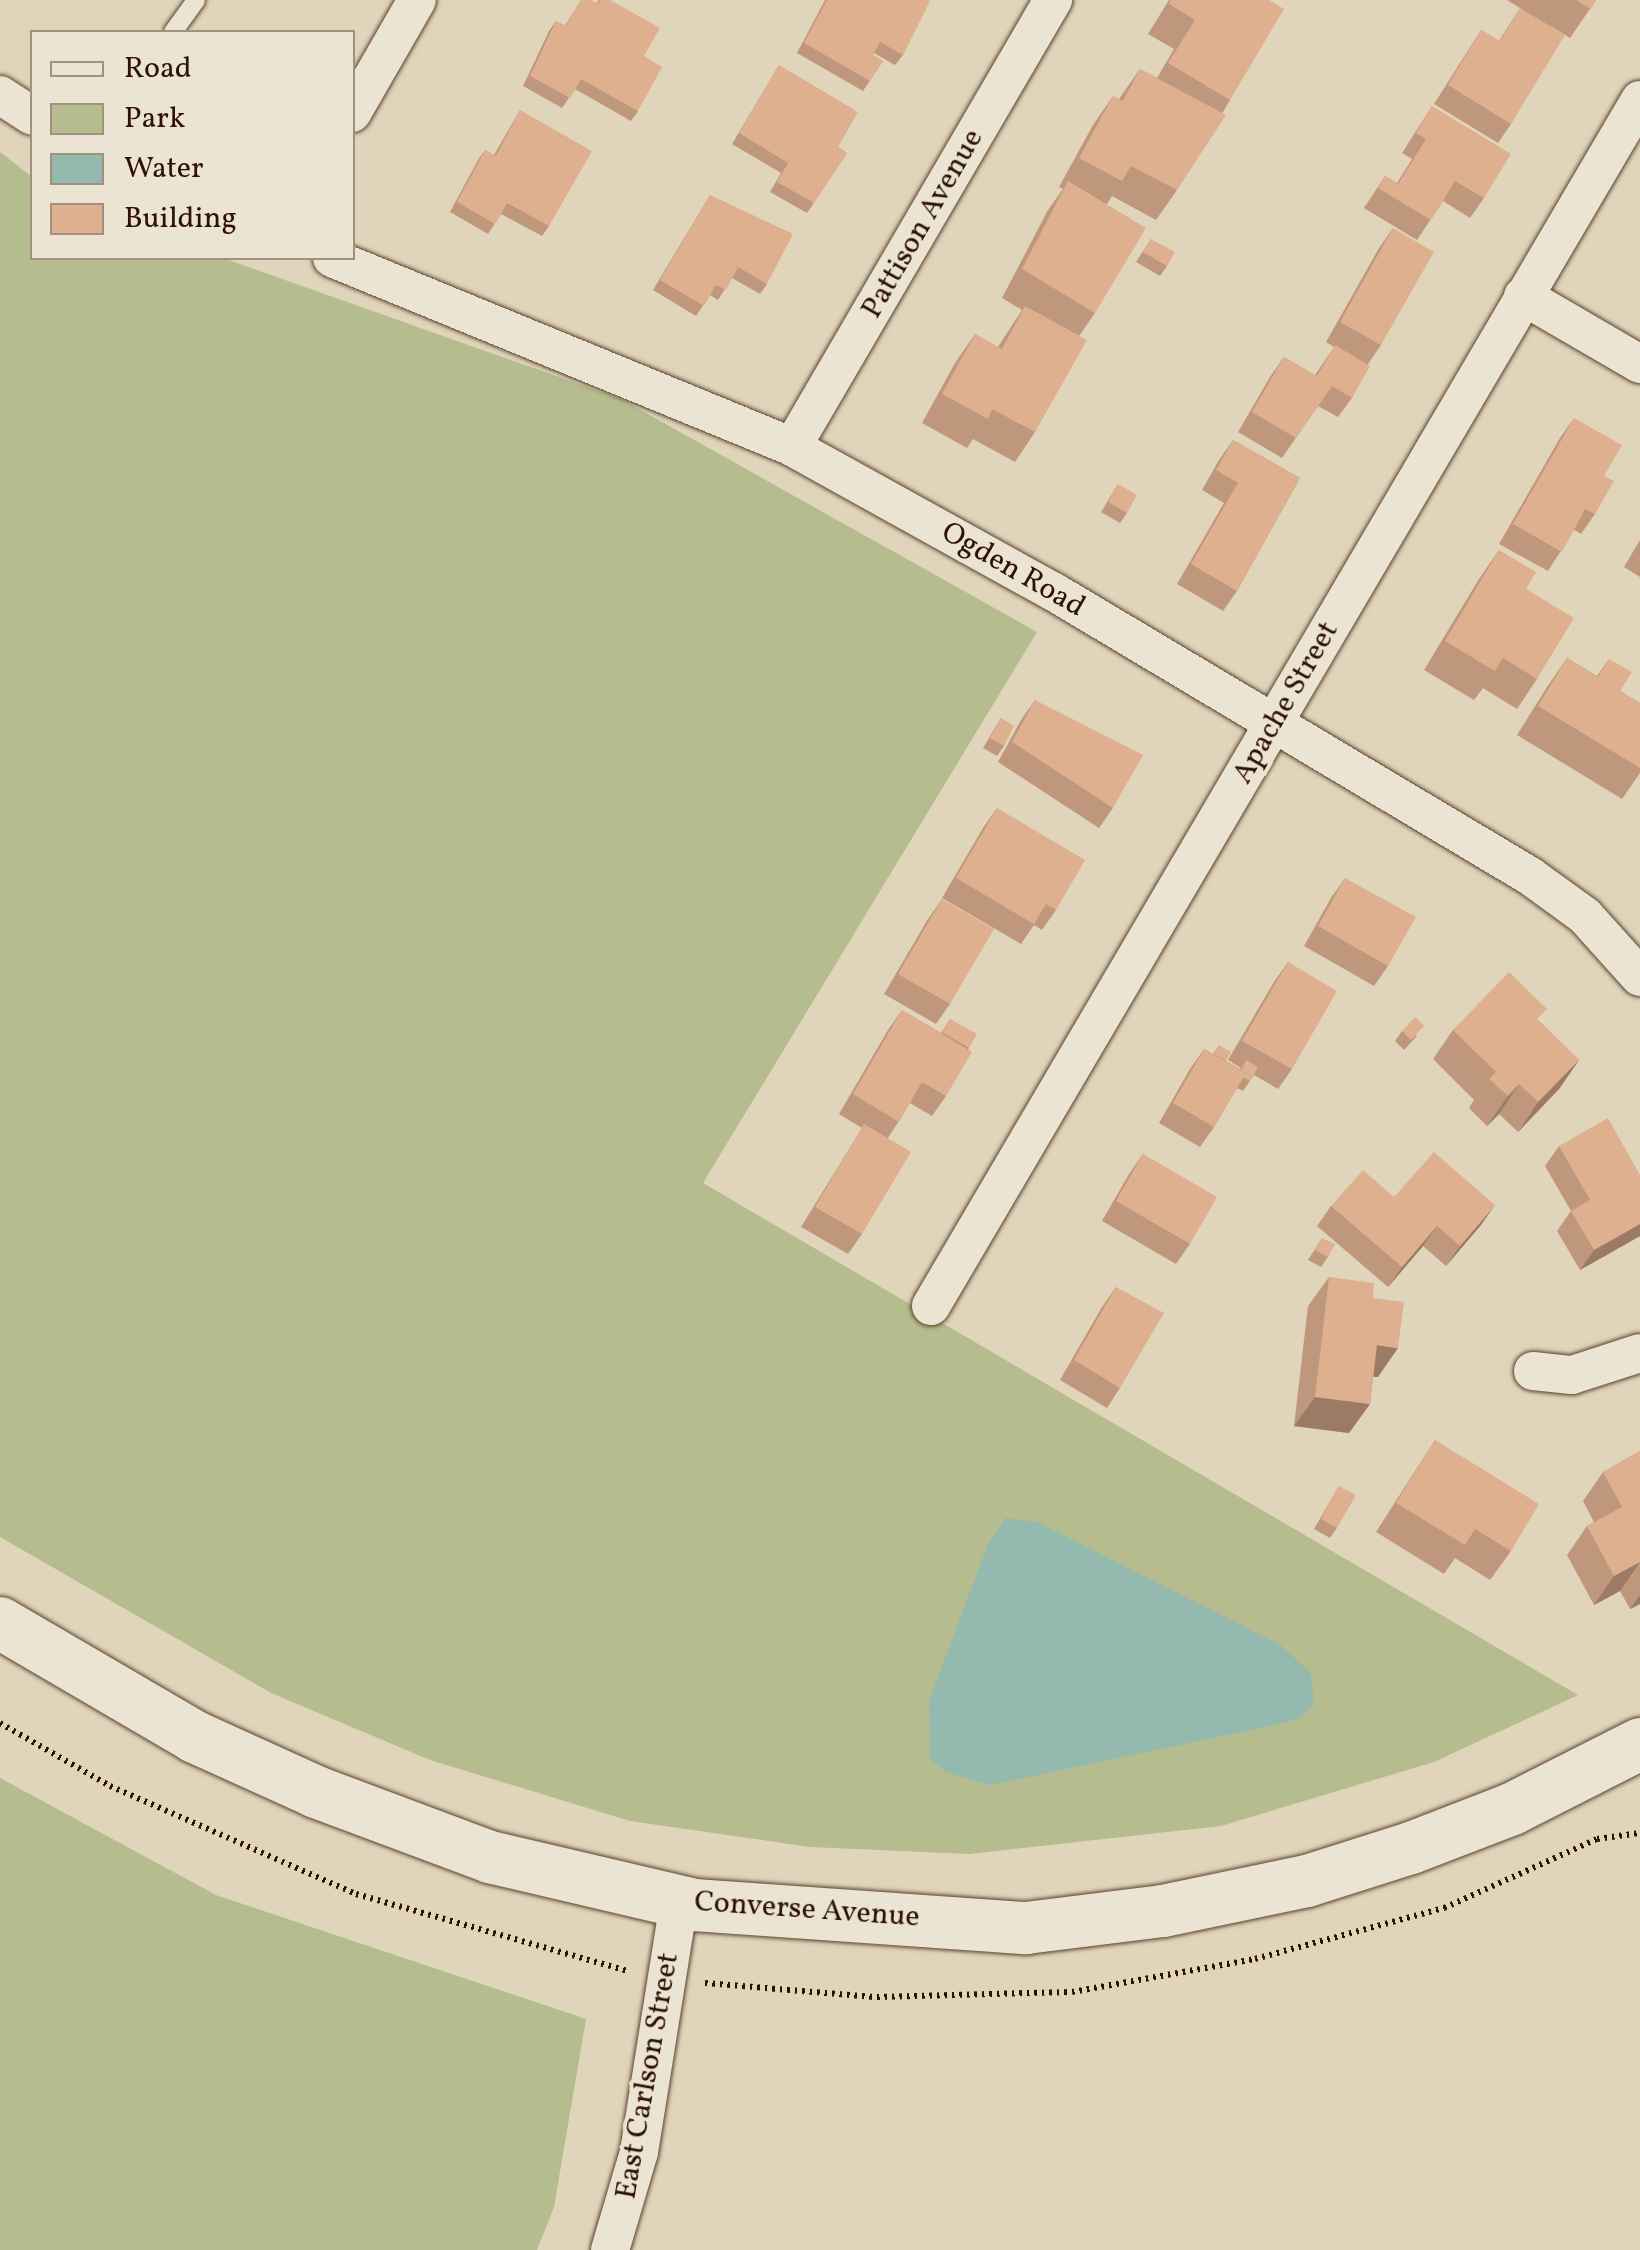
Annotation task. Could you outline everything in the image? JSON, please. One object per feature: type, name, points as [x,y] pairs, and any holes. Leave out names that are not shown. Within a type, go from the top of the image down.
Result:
[{"type":"main road","name":"Converse Avenue","points":[[0,1623],[195,1737],[316,1792],[490,1857],[680,1901],[1026,1928],[1163,1910],[1307,1880],[1411,1848],[1512,1809],[1640,1744]]},
{"type":"street","points":[[355,108],[417,0]]},
{"type":"street","name":"Pattison Avenue","points":[[792,447],[1053,0]]},
{"type":"street","points":[[0,95],[30,115]]},
{"type":"street","name":"Apache Street","points":[[932,1306],[1640,100]]},
{"type":"street","name":"Ogden Road","points":[[337,260],[792,447],[1054,592],[1272,728],[1530,876],[1585,916],[1640,977]]},
{"type":"street","points":[[1523,296],[1640,364]]},
{"type":"street","points":[[1534,1371],[1572,1375],[1640,1353]]},
{"type":"street","name":"East Carlson Street","points":[[610,2250],[639,2152],[680,1901]]},
{"type":"lane","points":[[174,30],[196,0]]},
{"type":"green space","points":[[0,152],[30,175],[30,260],[229,260],[621,399],[1037,632],[703,1183],[1578,1695],[1434,1762],[1221,1826],[969,1854],[810,1847],[630,1821],[430,1760],[271,1693],[0,1537]]},
{"type":"green space","points":[[0,1778],[216,1895],[586,2019],[554,2207],[537,2250],[0,2250]]},
{"type":"water","points":[[1005,1518],[1037,1522],[1279,1644],[1311,1673],[1314,1704],[1300,1718],[1274,1725],[990,1785],[946,1772],[930,1759],[929,1701],[988,1544]]},
{"type":"building","points":[[581,0],[598,4],[600,0],[610,0],[660,28],[644,56],[662,67],[638,111],[581,79],[570,98],[530,76],[556,21],[566,26]]},
{"type":"building","points":[[827,0],[930,1],[903,55],[880,42],[873,55],[883,61],[870,81],[804,43]]},
{"type":"building","points":[[1171,0],[1269,0],[1284,9],[1230,100],[1168,63],[1195,20],[1169,4]]},
{"type":"building","points":[[1576,0],[1596,0],[1591,9]]},
{"type":"building","points":[[1520,8],[1565,35],[1511,124],[1448,85],[1481,30],[1500,41]]},
{"type":"building","points":[[779,65],[858,112],[838,147],[847,153],[814,203],[777,182],[788,163],[739,133]]},
{"type":"building","points":[[1140,69],[1226,115],[1177,190],[1131,166],[1122,181],[1079,158],[1113,96],[1123,101]]},
{"type":"building","points":[[1432,106],[1511,154],[1484,198],[1455,181],[1431,220],[1378,188],[1385,176],[1398,184],[1426,139],[1416,133]]},
{"type":"building","points":[[520,110],[592,151],[549,226],[507,203],[495,224],[457,202],[485,150],[496,156]]},
{"type":"building","points":[[1068,181],[1146,228],[1095,313],[1022,269]]},
{"type":"building","points":[[710,195],[793,234],[767,284],[738,267],[726,290],[716,285],[704,306],[660,280]]},
{"type":"building","points":[[1393,228],[1434,252],[1381,345],[1340,322]]},
{"type":"building","points":[[1151,239],[1175,252],[1167,266],[1143,252]]},
{"type":"building","points":[[1025,306],[1087,340],[1035,432],[992,409],[988,419],[942,394],[975,334],[1002,349]]},
{"type":"building","points":[[1335,345],[1370,366],[1352,398],[1332,386],[1296,438],[1252,412],[1284,357],[1317,376]]},
{"type":"building","points":[[1574,418],[1622,445],[1604,476],[1614,481],[1595,514],[1585,509],[1562,552],[1513,524]]},
{"type":"building","points":[[1233,440],[1300,478],[1237,591],[1191,564],[1238,483],[1216,470]]},
{"type":"building","points":[[1118,484],[1137,495],[1127,513],[1108,502]]},
{"type":"building","points":[[1499,550],[1536,572],[1526,589],[1574,618],[1537,679],[1503,658],[1495,671],[1445,641]]},
{"type":"building","points":[[1567,658],[1598,677],[1609,659],[1632,672],[1620,691],[1640,703],[1640,768],[1538,706]]},
{"type":"building","points":[[1035,700],[1143,755],[1113,808],[1012,742]]},
{"type":"building","points":[[1001,718],[1014,726],[1004,746],[990,738]]},
{"type":"building","points":[[997,808],[1085,860],[1056,910],[1046,904],[1034,924],[956,878]]},
{"type":"building","points":[[1345,878],[1416,917],[1388,966],[1318,926]]},
{"type":"building","points":[[942,899],[994,929],[950,1004],[898,974]]},
{"type":"building","points":[[1288,962],[1337,991],[1292,1069],[1242,1041]]},
{"type":"building","points":[[1509,972],[1547,1009],[1537,1019],[1579,1060],[1538,1102],[1519,1084],[1508,1096],[1489,1079],[1496,1072],[1453,1030]]},
{"type":"building","points":[[902,1010],[972,1052],[946,1096],[922,1082],[899,1122],[853,1094]]},
{"type":"building","points":[[1415,1017],[1424,1026],[1411,1040],[1402,1031]]},
{"type":"building","points":[[950,1019],[977,1034],[969,1048],[942,1032]]},
{"type":"building","points":[[1219,1045],[1231,1052],[1226,1061],[1214,1054]]},
{"type":"building","points":[[1204,1049],[1246,1073],[1214,1127],[1173,1103]]},
{"type":"building","points":[[1246,1060],[1258,1067],[1250,1081],[1241,1070]]},
{"type":"building","points":[[1608,1118],[1640,1175],[1640,1224],[1594,1250],[1571,1211],[1590,1200],[1559,1146]]},
{"type":"building","points":[[864,1124],[911,1152],[862,1234],[815,1207]]},
{"type":"building","points":[[1434,1152],[1495,1205],[1460,1246],[1437,1226],[1402,1267],[1331,1206],[1363,1170],[1394,1197]]},
{"type":"building","points":[[1143,1154],[1217,1197],[1190,1244],[1116,1201]]},
{"type":"building","points":[[1322,1238],[1335,1244],[1328,1257],[1315,1250]]},
{"type":"building","points":[[1329,1277],[1374,1283],[1373,1298],[1404,1302],[1398,1348],[1377,1345],[1370,1404],[1315,1397]]},
{"type":"building","points":[[1116,1287],[1164,1313],[1120,1388],[1074,1360]]},
{"type":"building","points":[[1435,1440],[1539,1504],[1511,1551],[1475,1529],[1465,1545],[1396,1503]]},
{"type":"building","points":[[1640,1451],[1640,1562],[1614,1576],[1587,1526],[1622,1507],[1603,1472]]},
{"type":"building","points":[[1339,1486],[1356,1495],[1337,1528],[1321,1519]]}]
